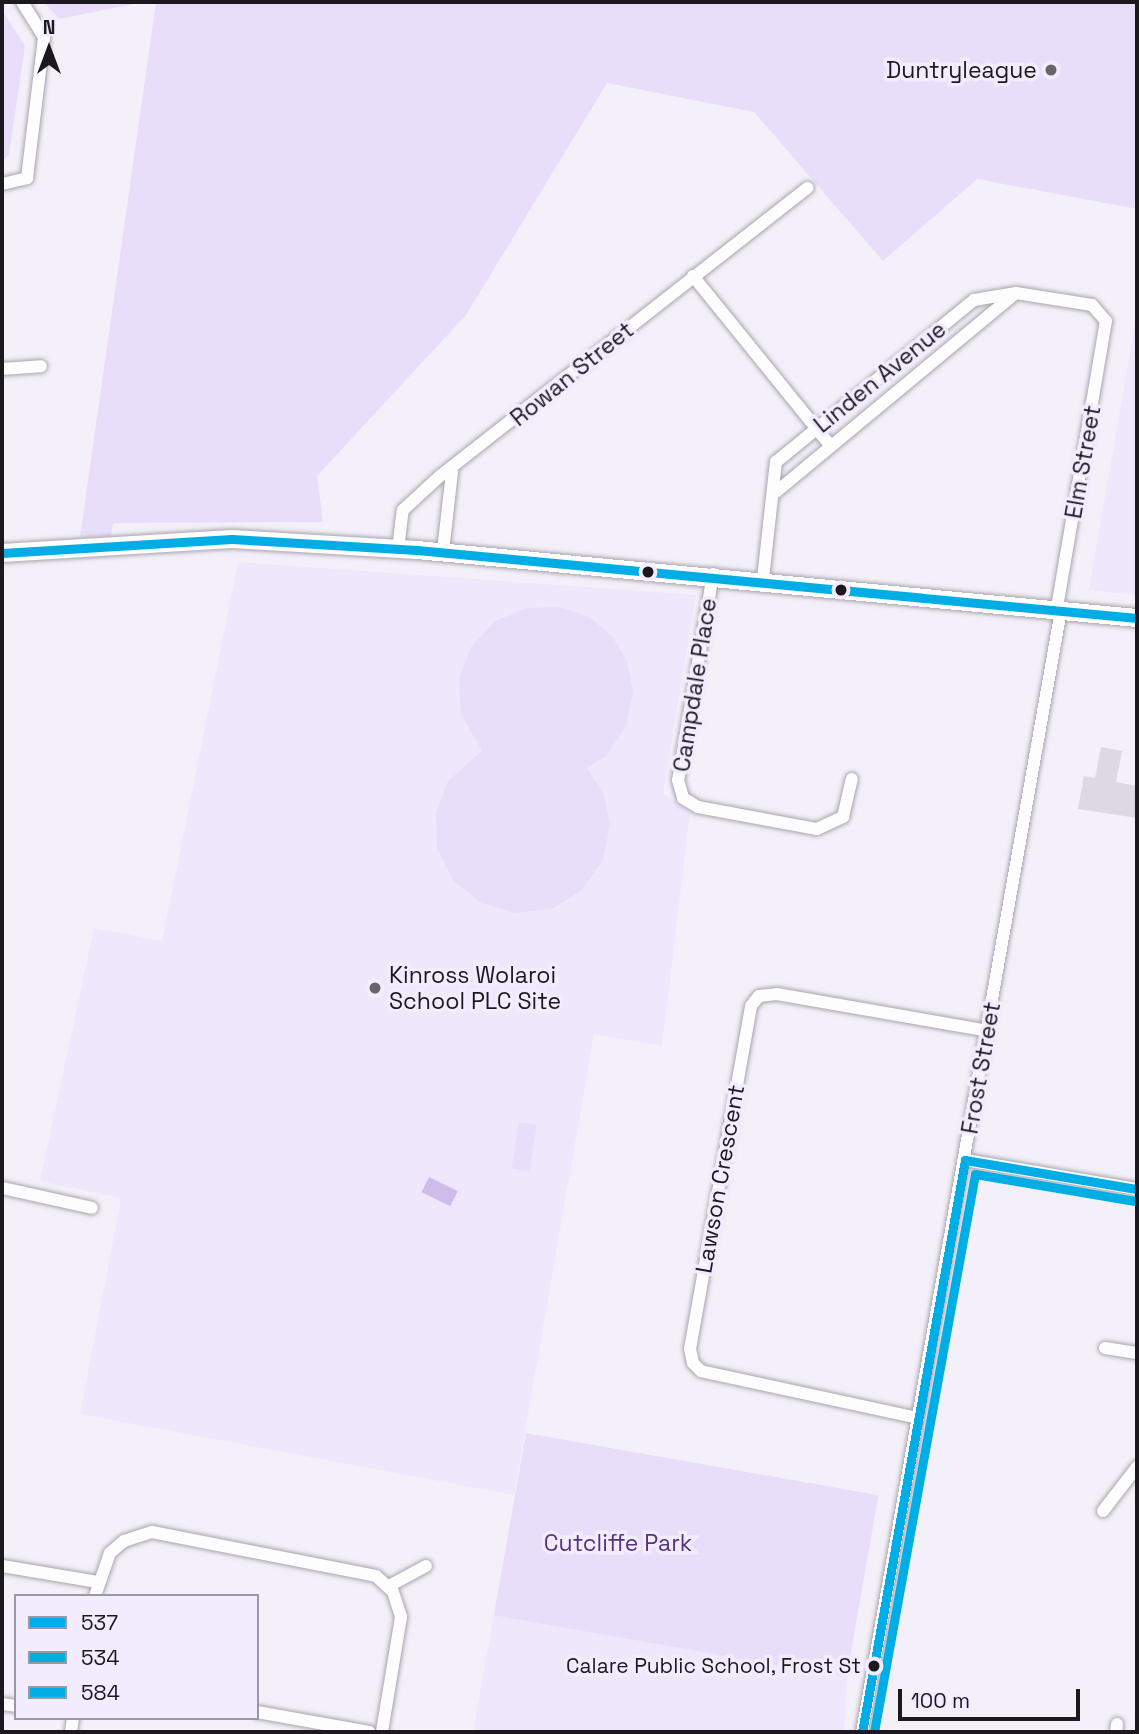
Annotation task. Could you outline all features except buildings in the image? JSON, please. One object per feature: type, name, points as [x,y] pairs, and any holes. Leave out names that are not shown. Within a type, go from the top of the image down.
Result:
[{"type":"main road","points":[[2,553],[232,539],[443,551],[713,574],[1137,618]]},
{"type":"street","points":[[2,184],[27,178],[44,37],[22,2]]},
{"type":"street","name":"Rowan Street","points":[[398,549],[403,510],[807,187]]},
{"type":"street","points":[[693,276],[829,444]]},
{"type":"street","name":"Linden Avenue","points":[[776,492],[829,444],[1016,293]]},
{"type":"street","name":"Linden Avenue","points":[[763,579],[776,492],[776,463],[815,428],[974,300],[1016,293],[1092,305],[1104,314]]},
{"type":"street","name":"Elm Street","points":[[1059,610],[1107,328],[1104,314]]},
{"type":"street","points":[[2,369],[41,366]]},
{"type":"street","points":[[443,551],[452,472]]},
{"type":"street","name":"Campdale Place","points":[[713,574],[678,780],[683,799],[698,807],[817,829],[843,817],[852,779]]},
{"type":"street","name":"Frost Street","points":[[862,1732],[988,1031],[1059,610]]},
{"type":"street","name":"Lawson Crescent","points":[[918,1418],[701,1371],[693,1363],[690,1349],[751,1006],[759,996],[777,994],[988,1031]]},
{"type":"street","points":[[965,1160],[1137,1189]]},
{"type":"street","points":[[2,1188],[92,1208]]},
{"type":"street","points":[[1105,1348],[1137,1353]]},
{"type":"street","points":[[1103,1511],[1137,1467]]},
{"type":"street","points":[[95,1594],[98,1582],[116,1547],[152,1532],[357,1568],[389,1586],[401,1617],[382,1732]]},
{"type":"street","points":[[2,1566],[98,1582]]},
{"type":"street","points":[[389,1586],[426,1566]]},
{"type":"street","points":[[259,1713],[369,1732]]},
{"type":"shaded area","points":[[1137,311],[1137,595],[1089,590]]},
{"type":"shaded area","name":"Kinross Wolaroi School PLC Site","points":[[238,562],[696,595],[663,793],[690,812],[662,1046],[594,1034],[514,1495],[80,1414],[121,1198],[40,1181],[94,928],[162,941]]},
{"type":"shaded area","points":[[429,1177],[458,1191],[450,1206],[422,1192]]},
{"type":"shaded area","points":[[494,1615],[847,1674],[844,1732],[473,1732]]},
{"type":"green space","points":[[44,2],[145,2],[59,19]]},
{"type":"green space","points":[[156,2],[1137,2],[1137,209],[977,179],[883,261],[754,112],[607,83],[466,315],[317,476],[323,522],[113,523],[111,536],[80,537]]},
{"type":"green space","points":[[2,10],[25,46],[9,155],[2,161]]},
{"type":"green space","points":[[560,607],[589,617],[612,636],[627,661],[633,691],[626,726],[606,756],[587,768],[604,795],[610,825],[603,860],[582,890],[552,909],[516,913],[481,903],[453,880],[437,848],[436,813],[448,781],[482,751],[461,714],[459,679],[471,647],[494,622],[526,608]]},
{"type":"green space","points":[[519,1122],[537,1125],[529,1171],[512,1168]]},
{"type":"green space","name":"Cutcliffe Park","points":[[526,1433],[879,1495],[846,1677],[494,1615]]},
{"type":"transit line","name":"537","points":[[2,553],[232,539],[417,550],[1137,618]]},
{"type":"transit line","name":"534","points":[[862,1732],[965,1160],[1137,1189]]},
{"type":"transit line","name":"584","points":[[874,1732],[975,1174],[1135,1201]]},
{"type":"place","name":"Duntryleague","points":[[1051,70]]},
{"type":"place","name":"Kinross Wolaroi School PLC Site","points":[[375,988]]},
{"type":"place","name":"Calare Public School, Frost St","points":[[874,1666]]}]
